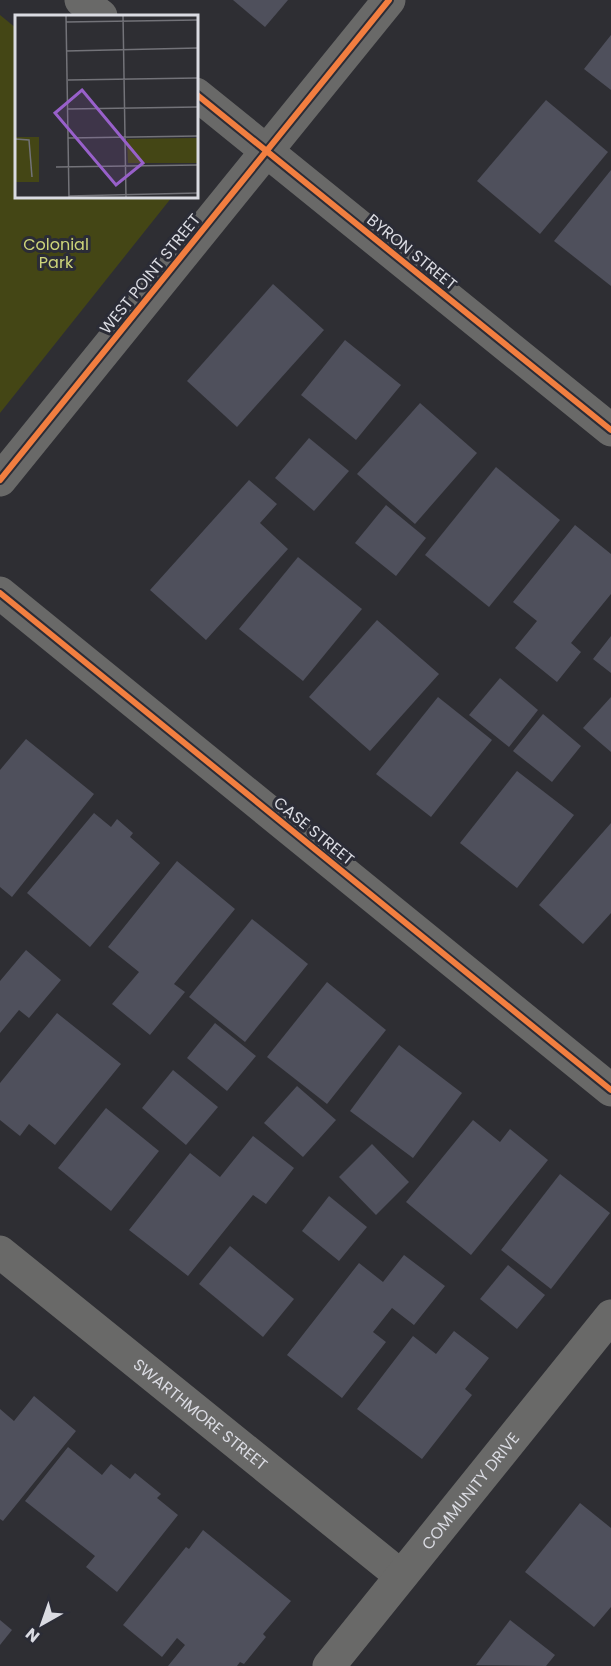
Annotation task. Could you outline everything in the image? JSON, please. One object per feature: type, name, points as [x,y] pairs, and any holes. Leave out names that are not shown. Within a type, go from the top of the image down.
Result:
[{"type":"street","points":[[81,0],[100,15]]},
{"type":"street","name":"WEST POINT STREET","points":[[0,480],[389,0]]},
{"type":"street","name":"BYRON STREET","points":[[198,96],[611,430]]},
{"type":"street","name":"CASE STREET","points":[[0,593],[611,1090]]},
{"type":"street","name":"SWARTHMORE STREET","points":[[0,1252],[401,1576]]},
{"type":"street","name":"COMMUNITY DRIVE","points":[[329,1666],[611,1316]]},
{"type":"green space","name":"Colonial Park","points":[[0,15],[15,27],[15,198],[171,198],[0,413]]},
{"type":"building","points":[[233,0],[288,0],[265,27]]},
{"type":"building","points":[[611,35],[611,90],[584,69]]},
{"type":"building","points":[[546,100],[608,152],[540,234],[477,181]]},
{"type":"building","points":[[611,170],[611,286],[554,241]]},
{"type":"building","points":[[273,284],[324,330],[237,427],[187,381]]},
{"type":"building","points":[[345,340],[401,385],[356,440],[301,395]]},
{"type":"building","points":[[420,403],[477,453],[415,524],[357,474]]},
{"type":"building","points":[[309,438],[349,471],[314,511],[275,478]]},
{"type":"building","points":[[496,467],[560,520],[489,607],[425,555]]},
{"type":"building","points":[[249,480],[277,504],[260,523],[288,549],[206,640],[150,590]]},
{"type":"building","points":[[386,505],[426,538],[396,576],[355,543]]},
{"type":"building","points":[[575,525],[611,554],[611,594],[571,643],[581,652],[557,682],[515,648],[537,621],[513,602]]},
{"type":"building","points":[[298,557],[362,609],[303,681],[239,629]]},
{"type":"building","points":[[377,620],[439,674],[370,751],[309,697]]},
{"type":"building","points":[[611,636],[611,673],[593,659]]},
{"type":"building","points":[[500,678],[538,710],[509,747],[469,715]]},
{"type":"building","points":[[438,697],[492,740],[431,817],[376,774]]},
{"type":"building","points":[[611,697],[611,752],[583,728]]},
{"type":"building","points":[[543,714],[581,746],[552,782],[513,751]]},
{"type":"building","points":[[26,739],[94,794],[12,897],[0,887],[0,770]]},
{"type":"building","points":[[517,771],[574,815],[517,888],[460,843]]},
{"type":"building","points":[[94,813],[111,827],[117,819],[133,833],[130,837],[160,863],[90,947],[27,893]]},
{"type":"building","points":[[611,823],[611,913],[583,944],[539,905]]},
{"type":"building","points":[[177,861],[235,909],[174,984],[185,992],[150,1035],[112,1004],[139,972],[108,947]]},
{"type":"building","points":[[252,919],[308,964],[245,1042],[189,997]]},
{"type":"building","points":[[26,950],[61,980],[29,1018],[19,1010],[0,1033],[0,981]]},
{"type":"building","points":[[327,982],[386,1030],[327,1104],[267,1057]]},
{"type":"building","points":[[57,1013],[121,1064],[55,1145],[29,1124],[20,1136],[0,1120],[0,1083]]},
{"type":"building","points":[[215,1023],[256,1056],[227,1091],[187,1058]]},
{"type":"building","points":[[399,1045],[462,1093],[413,1158],[350,1111]]},
{"type":"building","points":[[173,1070],[218,1107],[186,1145],[142,1108]]},
{"type":"building","points":[[297,1086],[336,1120],[303,1157],[264,1123]]},
{"type":"building","points":[[106,1108],[159,1151],[111,1211],[58,1168]]},
{"type":"building","points":[[473,1120],[500,1142],[510,1129],[548,1160],[471,1255],[406,1202]]},
{"type":"building","points":[[253,1136],[294,1168],[266,1204],[253,1195],[188,1276],[129,1230],[190,1153],[220,1177]]},
{"type":"building","points":[[372,1144],[409,1182],[376,1215],[339,1177]]},
{"type":"building","points":[[560,1174],[610,1213],[551,1289],[501,1250]]},
{"type":"building","points":[[329,1196],[367,1227],[339,1261],[302,1231]]},
{"type":"building","points":[[230,1246],[294,1299],[263,1337],[199,1284]]},
{"type":"building","points":[[404,1255],[445,1286],[414,1325],[392,1308],[373,1332],[386,1342],[342,1398],[287,1355],[359,1263],[383,1282]]},
{"type":"building","points":[[508,1265],[545,1295],[517,1329],[480,1299]]},
{"type":"building","points":[[454,1331],[489,1358],[465,1389],[472,1395],[422,1459],[357,1409],[413,1336],[436,1354]]},
{"type":"building","points":[[34,1396],[76,1431],[3,1521],[0,1519],[0,1409],[14,1421]]},
{"type":"building","points":[[68,1447],[102,1475],[111,1464],[130,1479],[135,1473],[161,1494],[157,1498],[178,1515],[117,1592],[86,1567],[95,1556],[25,1501]]},
{"type":"building","points":[[580,1503],[611,1528],[611,1607],[594,1627],[525,1572]]},
{"type":"building","points":[[203,1530],[291,1601],[263,1634],[266,1637],[244,1664],[240,1662],[237,1666],[168,1666],[185,1645],[177,1638],[162,1657],[123,1625],[186,1547],[189,1549]]},
{"type":"building","points":[[0,1620],[12,1630],[0,1645]]},
{"type":"building","points":[[510,1620],[555,1655],[546,1666],[476,1665]]},
{"type":"cycle path","points":[[0,480],[389,0]]},
{"type":"cycle path","points":[[198,96],[611,430]]},
{"type":"cycle path","points":[[0,593],[611,1090]]}]
